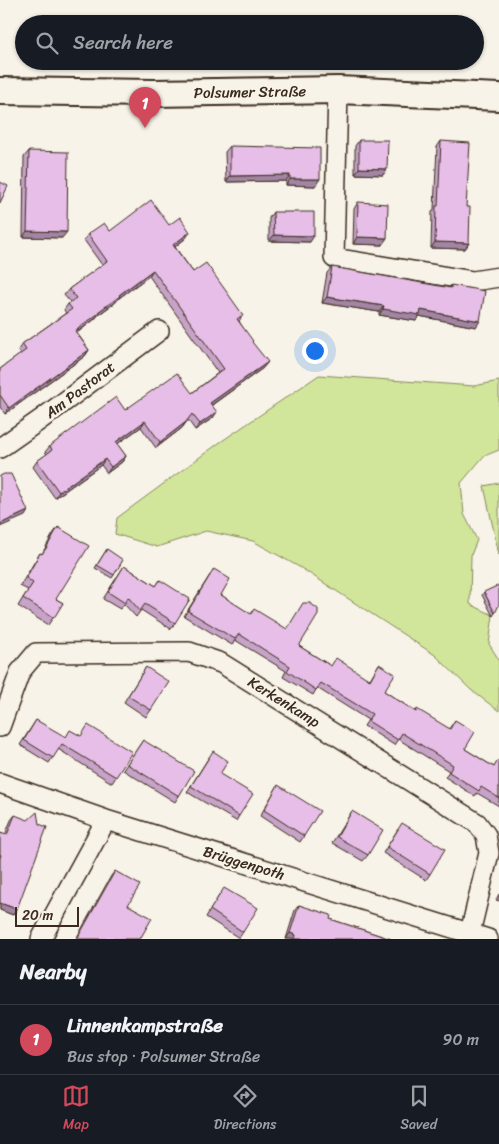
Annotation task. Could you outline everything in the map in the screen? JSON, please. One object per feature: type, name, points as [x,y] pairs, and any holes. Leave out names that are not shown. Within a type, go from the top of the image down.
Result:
[{"type":"main road","name":"Polsumer Straße","points":[[0,91],[154,93],[338,90],[499,97]]},
{"type":"street","points":[[338,90],[334,258],[473,281],[499,277]]},
{"type":"street","name":"Am Pastorat","points":[[0,448],[159,331]]},
{"type":"street","name":"Kerkenkamp","points":[[0,727],[20,672],[36,653],[189,652],[221,663],[477,823],[486,835],[489,853],[470,933]]},
{"type":"street","name":"Brüggenpoth","points":[[0,783],[106,820],[488,939]]},
{"type":"street","points":[[42,939],[106,820]]},
{"type":"green space","points":[[319,375],[474,386],[499,381],[499,450],[484,456],[461,483],[464,514],[477,540],[471,555],[470,604],[493,615],[489,644],[499,660],[499,711],[471,690],[435,655],[301,568],[253,541],[206,531],[157,547],[115,534],[117,518],[219,443]]},
{"type":"green space","points":[[499,483],[499,555],[484,486]]},
{"type":"building","points":[[359,140],[388,140],[387,169],[359,168]]},
{"type":"building","points":[[441,141],[470,143],[466,207],[470,207],[469,243],[435,242]]},
{"type":"building","points":[[230,146],[320,148],[320,179],[290,179],[290,175],[230,176]]},
{"type":"building","points":[[29,151],[68,152],[67,232],[27,231]]},
{"type":"building","points":[[0,182],[8,186],[0,203]]},
{"type":"building","points":[[151,200],[169,225],[180,217],[190,232],[173,245],[193,272],[206,263],[243,315],[237,319],[268,362],[210,403],[217,412],[200,424],[192,414],[186,422],[160,442],[145,421],[116,442],[126,456],[111,467],[105,459],[59,492],[37,461],[52,450],[50,446],[116,397],[125,410],[177,373],[192,393],[224,369],[153,270],[75,331],[89,350],[9,408],[0,395],[0,369],[26,350],[22,344],[72,309],[68,304],[76,298],[69,289],[107,261],[88,234],[104,223],[110,231]]},
{"type":"building","points":[[358,202],[388,204],[387,238],[357,237]]},
{"type":"building","points":[[273,212],[314,212],[314,236],[274,235]]},
{"type":"building","points":[[332,267],[451,288],[451,285],[485,291],[480,321],[421,310],[420,315],[383,309],[384,306],[327,297]]},
{"type":"building","points":[[11,474],[28,511],[0,524],[0,476]]},
{"type":"building","points":[[58,527],[89,546],[56,599],[63,603],[54,618],[23,598],[33,583],[26,578]]},
{"type":"building","points":[[107,549],[123,560],[114,575],[97,565]]},
{"type":"building","points":[[124,566],[156,586],[160,580],[190,599],[175,623],[145,604],[140,611],[128,597],[125,603],[108,592]]},
{"type":"building","points":[[214,569],[230,579],[221,595],[251,614],[254,609],[287,629],[303,603],[310,603],[318,609],[318,615],[299,646],[331,666],[336,658],[370,680],[379,664],[395,674],[384,691],[416,712],[417,709],[450,729],[455,720],[475,732],[465,749],[494,767],[499,761],[499,798],[481,787],[479,791],[449,772],[453,765],[402,733],[398,740],[368,721],[372,714],[321,683],[316,690],[287,671],[290,666],[239,634],[235,639],[188,611]]},
{"type":"building","points":[[499,585],[499,605],[495,613],[484,592]]},
{"type":"building","points":[[146,667],[169,682],[151,710],[128,696]]},
{"type":"building","points":[[36,720],[66,737],[70,730],[81,736],[88,725],[132,752],[116,777],[62,744],[53,758],[24,740]]},
{"type":"building","points":[[143,740],[194,771],[179,796],[127,764]]},
{"type":"building","points":[[213,751],[228,761],[220,774],[253,794],[239,816],[191,786]]},
{"type":"building","points":[[278,785],[320,811],[304,836],[264,810]]},
{"type":"building","points":[[352,811],[383,830],[368,855],[337,837]]},
{"type":"building","points":[[37,812],[39,824],[47,827],[17,909],[0,903],[0,833],[7,835],[15,815],[28,820]]},
{"type":"building","points":[[402,823],[445,849],[430,874],[387,847]]},
{"type":"building","points":[[115,871],[140,885],[128,905],[152,918],[140,939],[77,939]]},
{"type":"building","points":[[224,888],[258,908],[243,932],[210,910]]},
{"type":"building","points":[[299,905],[331,915],[330,919],[391,939],[295,939],[296,935],[290,933]]},
{"type":"place","name":"Linnenkampstraße","points":[[145,128]]}]
